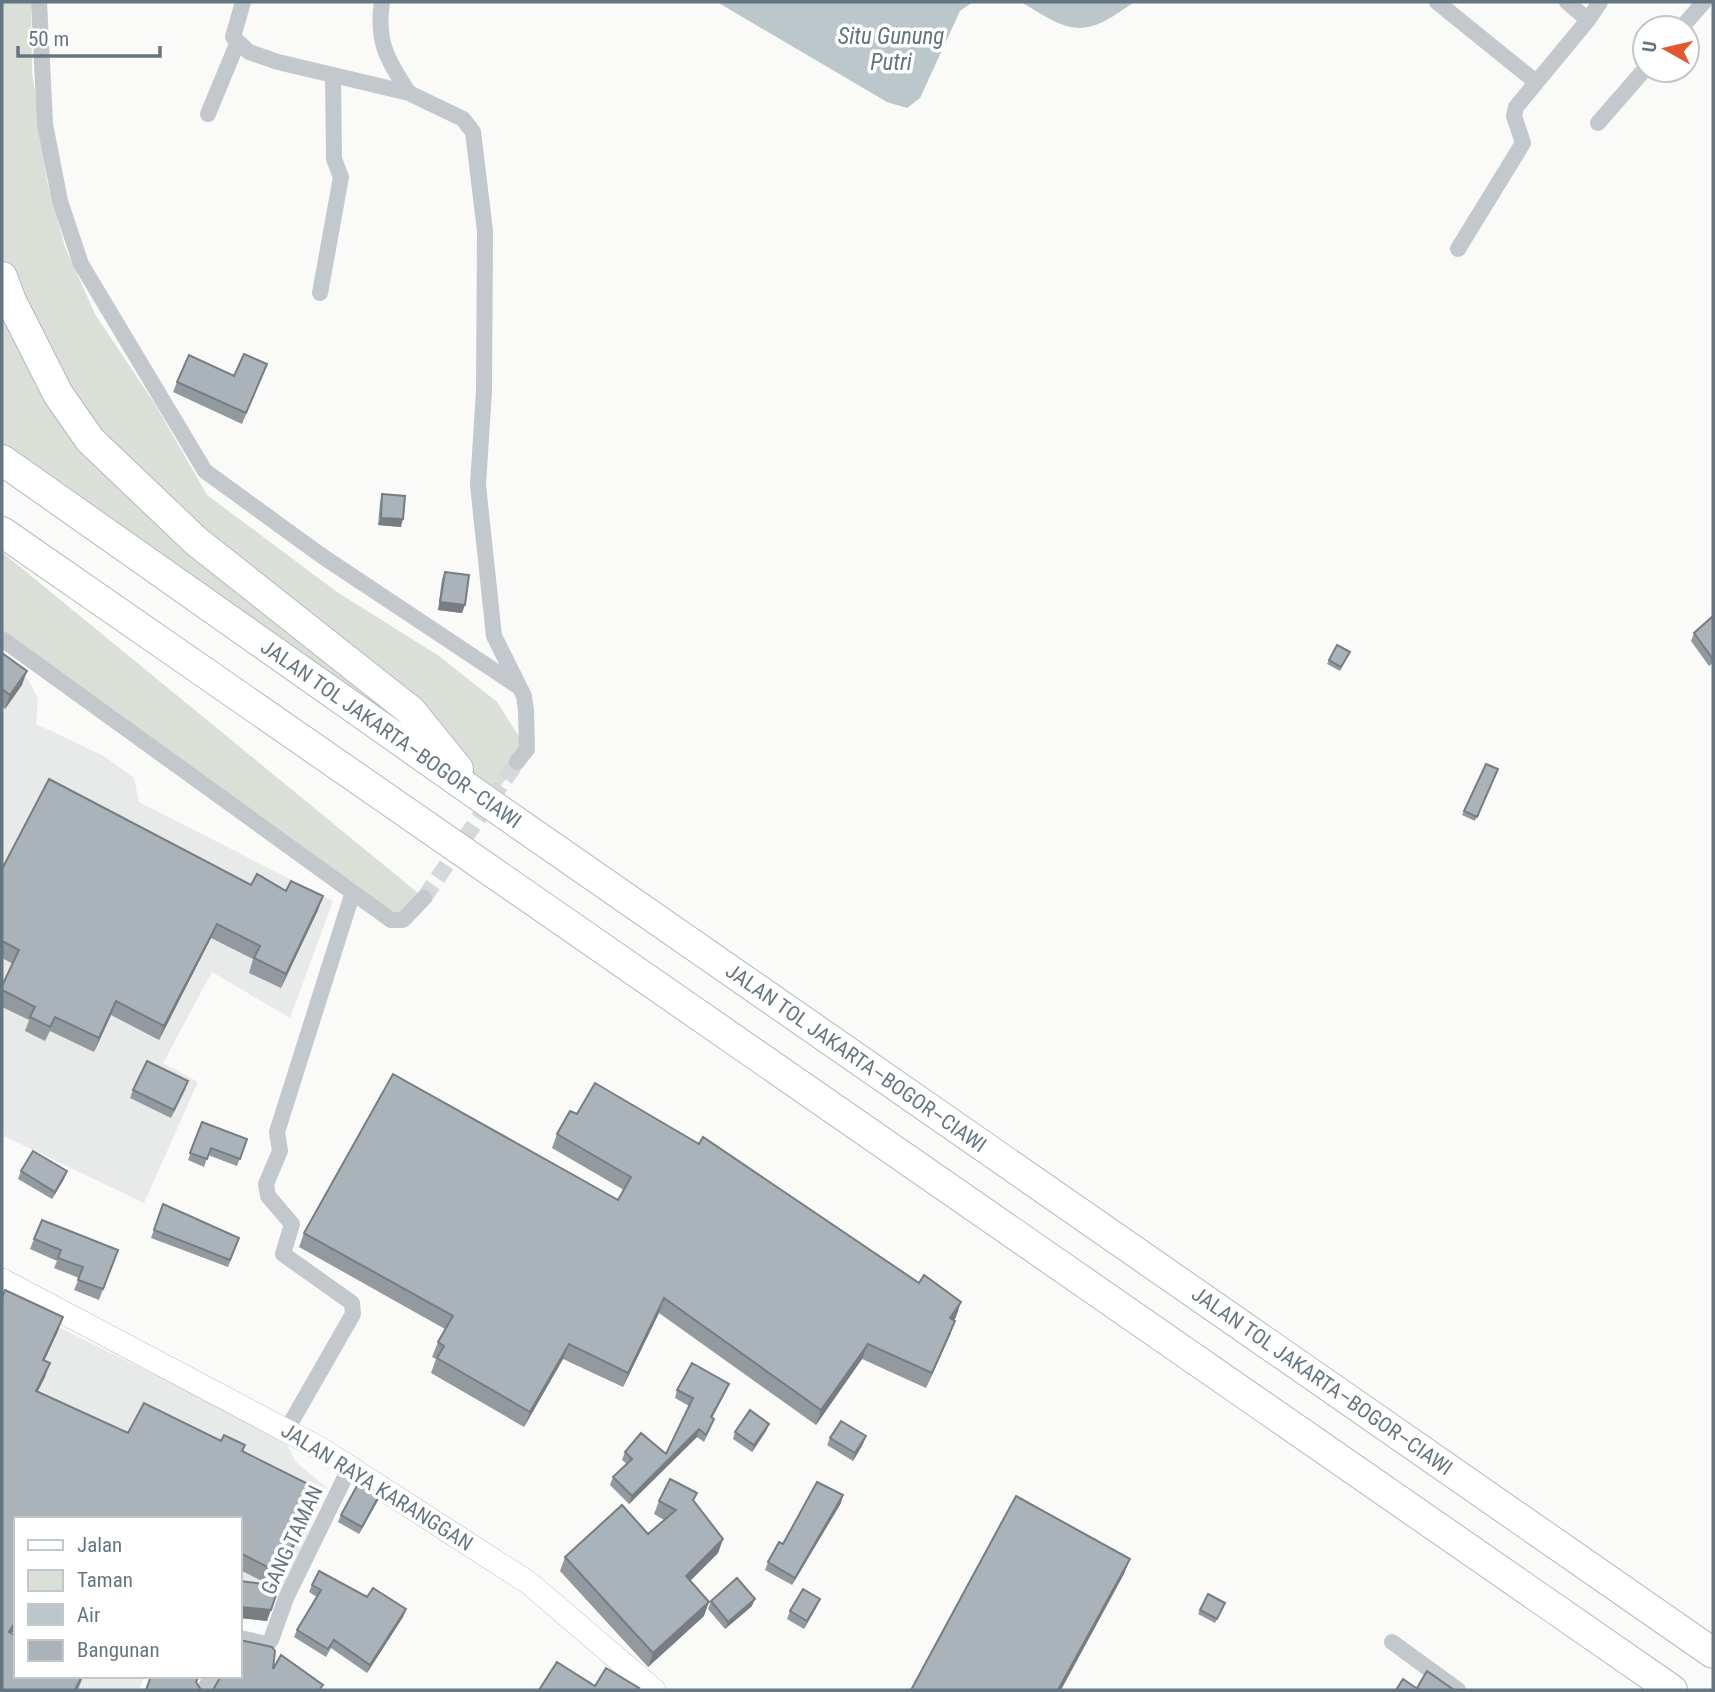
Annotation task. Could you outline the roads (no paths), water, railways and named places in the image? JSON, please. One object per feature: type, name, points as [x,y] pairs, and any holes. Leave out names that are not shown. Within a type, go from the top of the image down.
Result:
[{"type":"highway","points":[[2,276],[11,301],[58,394],[90,440],[196,541],[411,711],[480,796]]},
{"type":"highway","name":"JALAN TOL JAKARTA–BOGOR–CIAWI","points":[[2,460],[480,796],[1713,1653]]},
{"type":"highway","points":[[2,532],[1672,1690]]},
{"type":"street","points":[[39,2],[45,124],[60,201],[81,264],[205,471],[322,556],[516,685]]},
{"type":"street","points":[[243,2],[233,37],[237,44],[249,52],[333,77],[409,93],[463,119],[473,132],[485,231],[484,391],[478,485],[494,636],[516,685],[524,696],[527,749],[517,762]]},
{"type":"street","points":[[382,2],[378,28],[381,43],[409,93]]},
{"type":"street","points":[[1437,2],[1536,82]]},
{"type":"street","points":[[1567,2],[1588,20]]},
{"type":"street","points":[[1458,248],[1523,144],[1514,111],[1600,2]]},
{"type":"street","points":[[208,114],[237,44]]},
{"type":"street","points":[[320,293],[341,177],[334,159],[333,77]]},
{"type":"street","points":[[1598,123],[1632,84]]},
{"type":"street","points":[[2,639],[352,895],[397,922],[424,898]]},
{"type":"street","points":[[286,1431],[353,1314],[352,1303],[283,1254],[292,1224],[268,1196],[266,1184],[280,1150],[276,1132],[352,895]]},
{"type":"street","name":"JALAN RAYA KARANGGAN","points":[[2,1280],[350,1467],[528,1583],[654,1690]]},
{"type":"street","name":"GANG TAMAN","points":[[242,1638],[267,1644],[271,1640],[286,1598],[350,1467]]},
{"type":"street","points":[[1392,1642],[1458,1690]]},
{"type":"water","name":"Situ Gunung Putri","points":[[717,2],[973,2],[960,11],[920,98],[907,108],[887,102]]},
{"type":"water","points":[[1021,2],[1134,2],[1102,22],[1078,28],[1053,21]]},
{"type":"tunnel","points":[[424,898],[517,762]]}]
